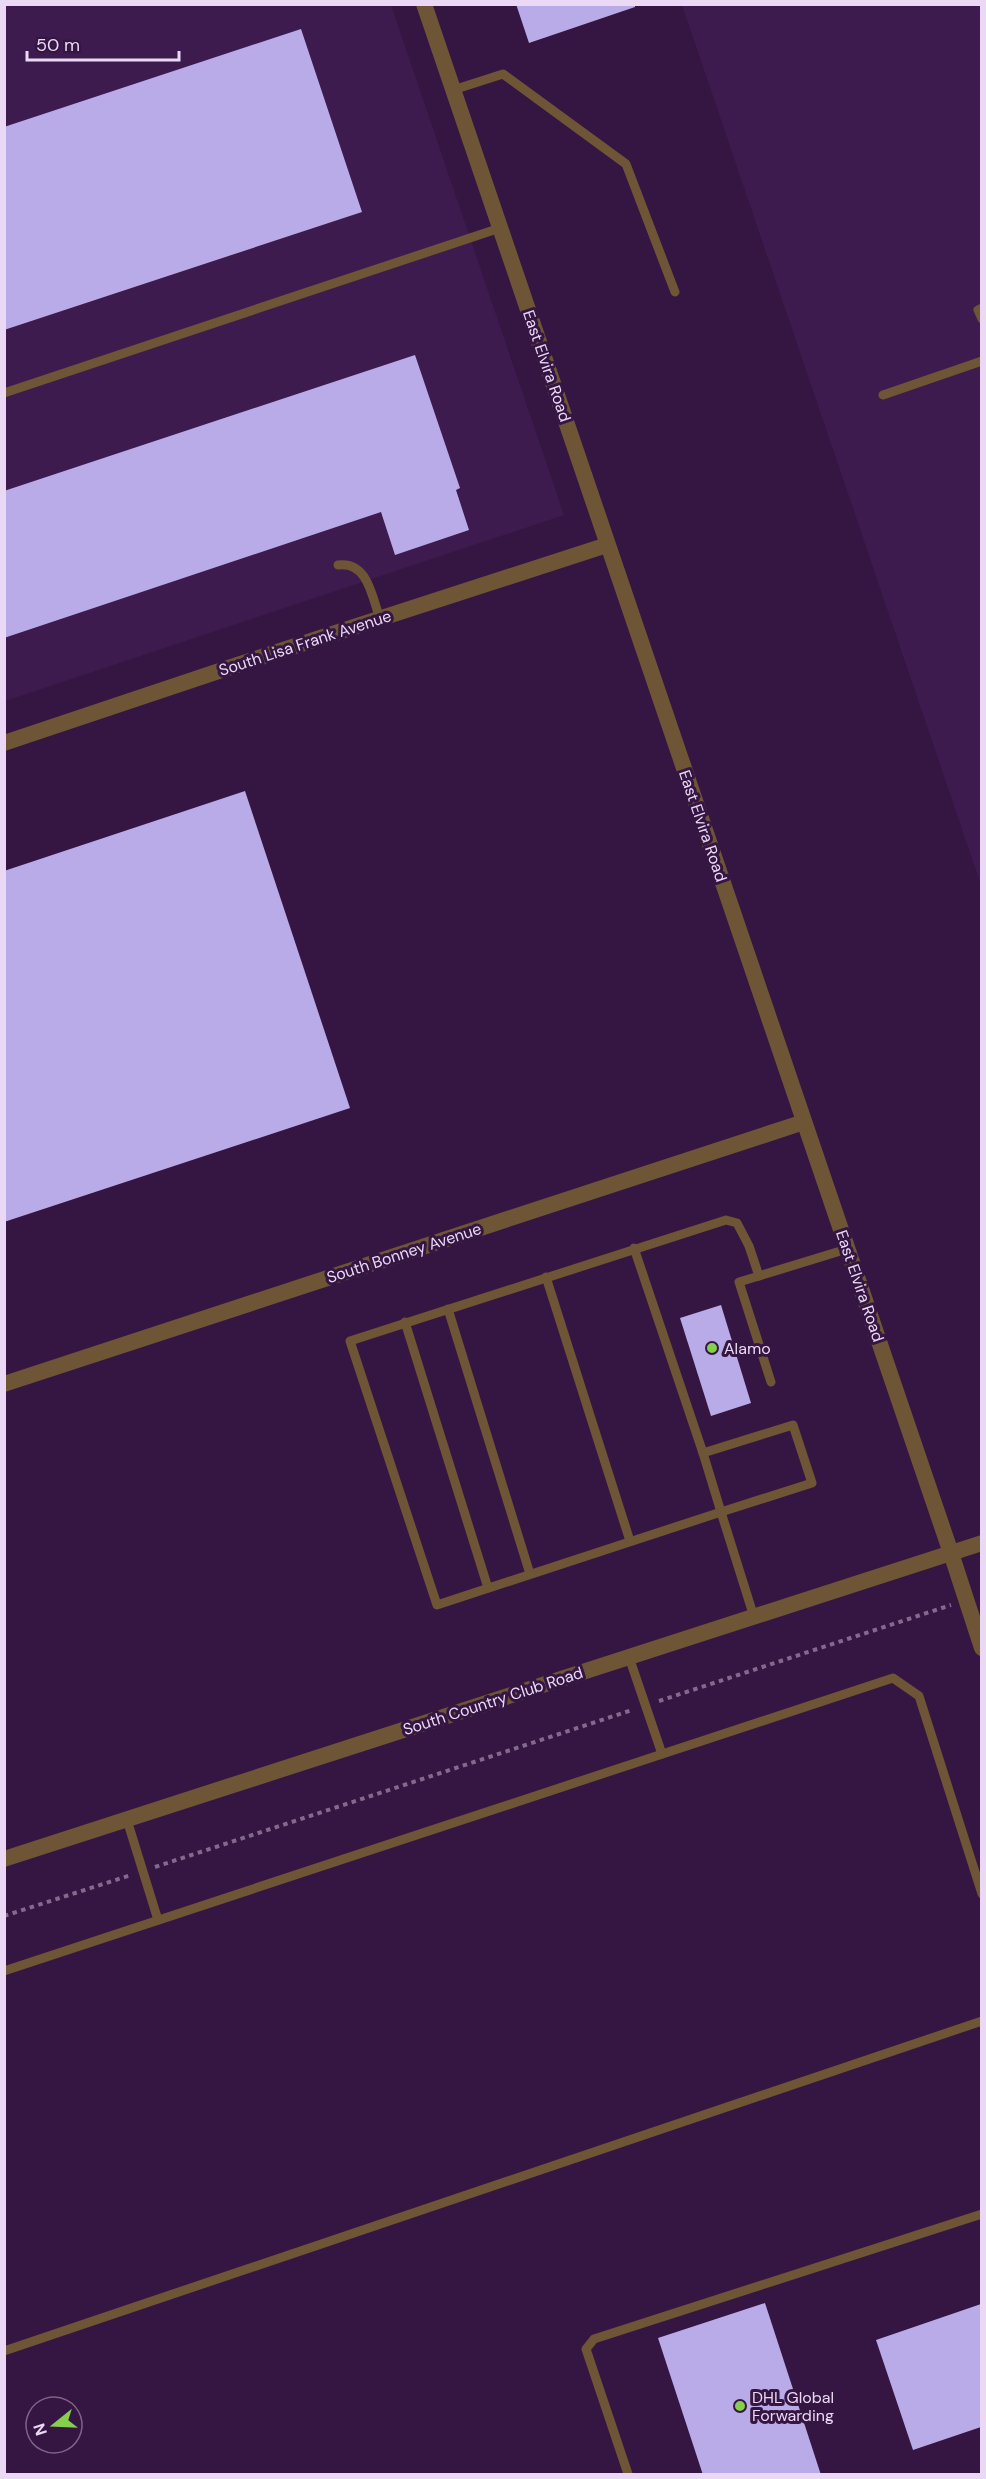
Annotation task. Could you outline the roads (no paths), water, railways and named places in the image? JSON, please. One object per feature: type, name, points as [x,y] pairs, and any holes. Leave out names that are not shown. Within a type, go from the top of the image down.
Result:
[{"type":"street","name":"East Elvira Road","points":[[424,4],[951,1553],[981,1648]]},
{"type":"street","name":"South Lisa Frank Avenue","points":[[4,743],[607,545]]},
{"type":"street","name":"South Bonney Avenue","points":[[4,1384],[804,1122]]},
{"type":"street","name":"South Country Club Road","points":[[4,1859],[981,1543]]},
{"type":"lane","points":[[453,90],[502,74],[626,164],[675,292]]},
{"type":"lane","points":[[4,393],[500,228]]},
{"type":"lane","points":[[981,308],[978,310],[981,319]]},
{"type":"lane","points":[[883,395],[981,361]]},
{"type":"lane","points":[[338,565],[347,564],[357,568],[364,575],[380,619]]},
{"type":"lane","points":[[703,1453],[793,1425],[812,1483],[437,1605],[350,1341],[726,1220],[737,1223],[749,1246],[759,1276]]},
{"type":"lane","points":[[634,1248],[703,1453],[754,1617]]},
{"type":"lane","points":[[771,1382],[739,1282],[847,1248]]},
{"type":"lane","points":[[546,1277],[630,1541]]},
{"type":"lane","points":[[447,1309],[530,1574]]},
{"type":"lane","points":[[405,1322],[488,1588]]},
{"type":"lane","points":[[629,1657],[662,1754]]},
{"type":"lane","points":[[4,1971],[893,1678],[919,1696],[981,1894]]},
{"type":"lane","points":[[127,1820],[158,1920]]},
{"type":"lane","points":[[4,2351],[981,2021]]},
{"type":"lane","points":[[628,2475],[586,2349],[594,2339],[981,2214]]},
{"type":"place","name":"Alamo","points":[[712,1348]]},
{"type":"place","name":"DHL Global Forwarding","points":[[740,2406]]}]
